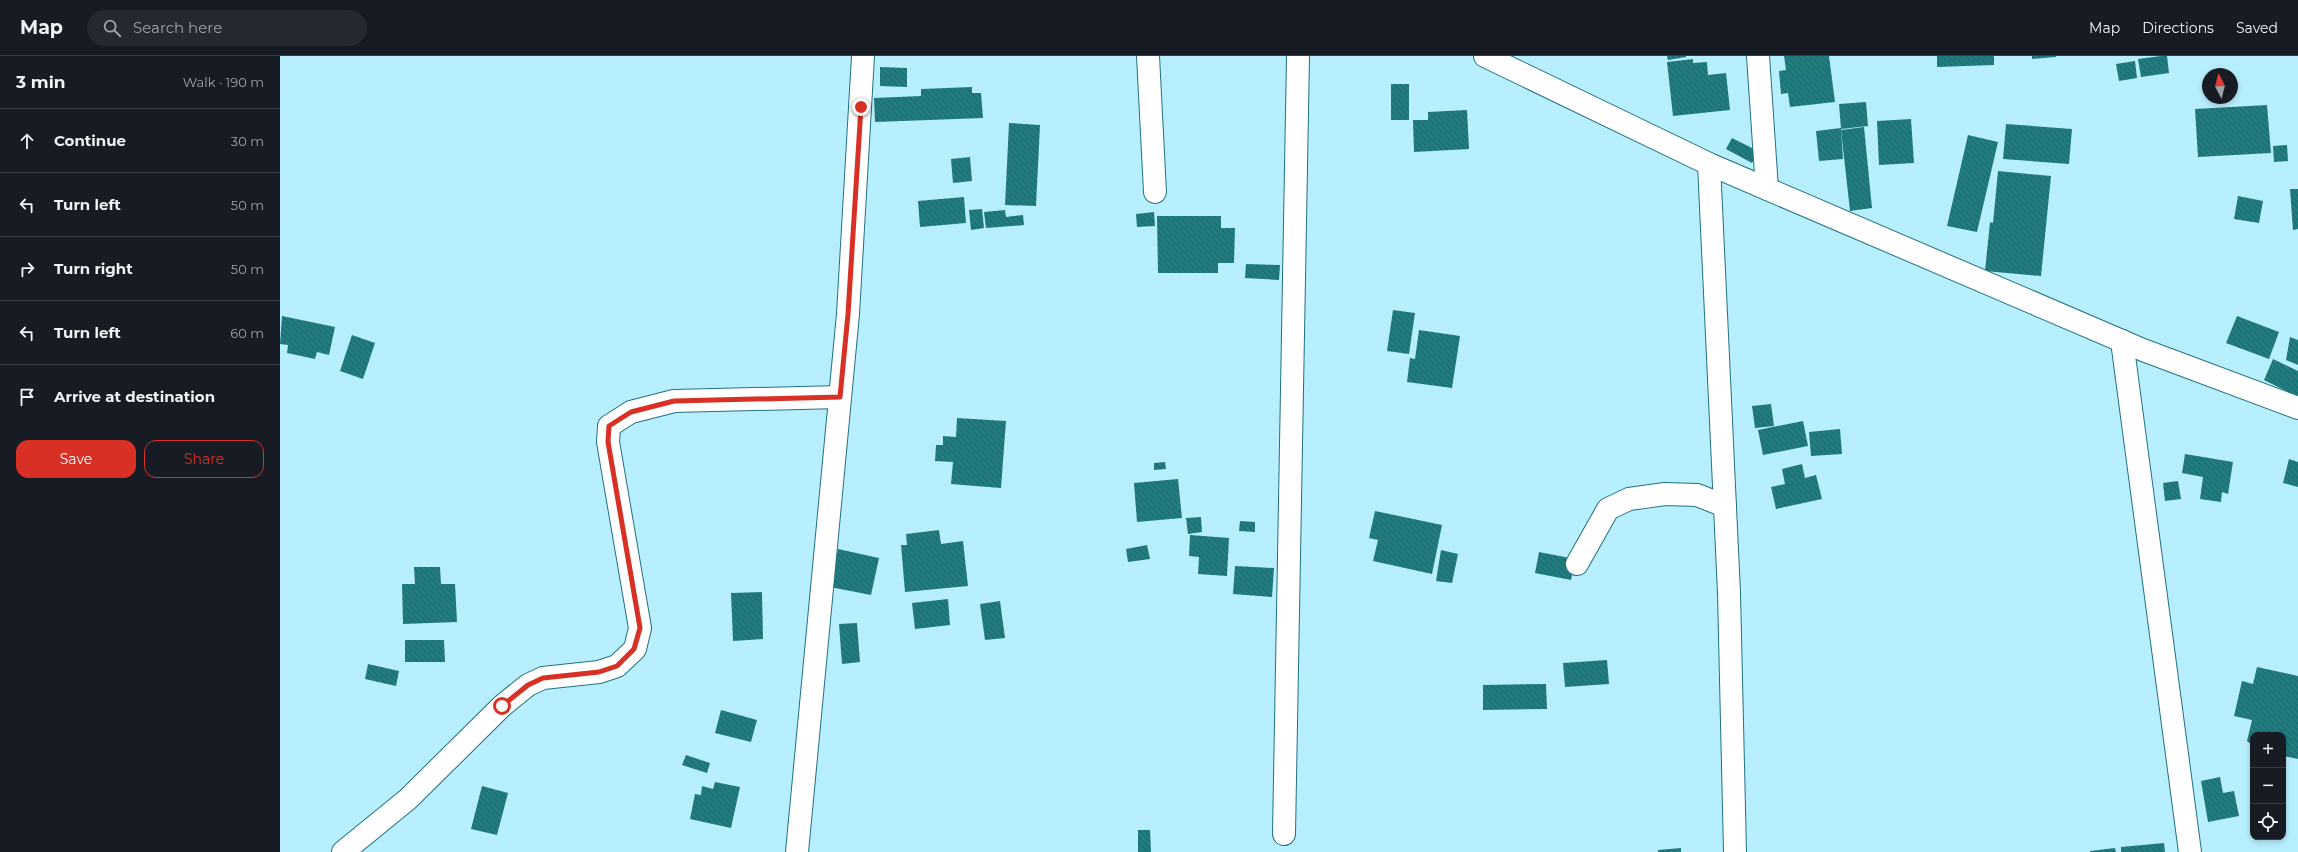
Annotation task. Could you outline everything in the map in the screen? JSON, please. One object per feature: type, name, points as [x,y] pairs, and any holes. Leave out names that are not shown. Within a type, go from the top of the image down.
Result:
[{"type":"street","points":[[797,852],[848,314],[863,56]]},
{"type":"street","points":[[1148,56],[1155,192]]},
{"type":"street","points":[[1284,834],[1298,56]]},
{"type":"street","points":[[1485,56],[1709,164],[2122,341],[2298,408]]},
{"type":"street","points":[[1758,56],[1767,189]]},
{"type":"street","points":[[1709,164],[1725,506],[1735,852]]},
{"type":"street","points":[[2122,341],[2190,852]]},
{"type":"street","points":[[343,852],[408,799],[502,706],[528,685],[543,678],[599,672],[617,666],[634,649],[640,628],[608,442],[609,426],[631,412],[674,401],[840,397]]},
{"type":"street","points":[[1577,564],[1608,509],[1629,499],[1665,494],[1697,495],[1725,506]]},
{"type":"building","points":[[1667,56],[1686,56],[1686,57],[1668,60]]},
{"type":"building","points":[[1784,56],[1829,56],[1835,102],[1790,107],[1788,93],[1781,94],[1779,71],[1786,70]]},
{"type":"building","points":[[1937,56],[1994,56],[1994,65],[1937,67]]},
{"type":"building","points":[[2032,56],[2056,56],[2056,57],[2032,59]]},
{"type":"building","points":[[2167,56],[2169,73],[2141,77],[2138,59]]},
{"type":"building","points":[[1693,59],[1693,63],[1707,62],[1708,75],[1726,73],[1730,110],[1673,116],[1667,62]]},
{"type":"building","points":[[2135,61],[2137,78],[2119,81],[2116,64]]},
{"type":"building","points":[[880,67],[907,68],[907,87],[880,86]]},
{"type":"building","points":[[1391,84],[1409,84],[1409,120],[1391,120]]},
{"type":"building","points":[[972,87],[972,93],[981,93],[983,118],[875,122],[874,98],[921,96],[921,89]]},
{"type":"building","points":[[1866,102],[1868,126],[1841,129],[1839,104]]},
{"type":"building","points":[[2267,105],[2271,153],[2198,157],[2195,109]]},
{"type":"building","points":[[1467,110],[1469,149],[1414,152],[1413,120],[1428,120],[1428,112]]},
{"type":"building","points":[[1911,119],[1914,163],[1879,165],[1877,121]]},
{"type":"building","points":[[1009,123],[1040,125],[1036,206],[1005,205]]},
{"type":"building","points":[[2006,124],[2072,129],[2069,164],[2003,159]]},
{"type":"building","points":[[1864,127],[1872,208],[1850,211],[1841,130]]},
{"type":"building","points":[[1841,128],[1843,159],[1819,161],[1816,131]]},
{"type":"building","points":[[1968,135],[1998,142],[1977,232],[1947,226]]},
{"type":"building","points":[[1732,138],[1758,151],[1752,163],[1726,149]]},
{"type":"building","points":[[2287,145],[2288,161],[2274,162],[2273,146]]},
{"type":"building","points":[[970,157],[972,181],[953,183],[951,159]]},
{"type":"building","points":[[1998,171],[2051,176],[2041,276],[1985,271],[1990,222],[1993,223]]},
{"type":"building","points":[[2290,189],[2298,189],[2298,229],[2293,230]]},
{"type":"building","points":[[2238,196],[2263,201],[2259,223],[2234,219]]},
{"type":"building","points":[[964,197],[966,223],[920,227],[918,201]]},
{"type":"building","points":[[982,209],[984,228],[971,230],[969,210]]},
{"type":"building","points":[[1005,210],[1006,217],[1023,215],[1024,225],[986,228],[984,212]]},
{"type":"building","points":[[1154,212],[1155,226],[1137,227],[1136,214]]},
{"type":"building","points":[[1157,216],[1221,216],[1221,228],[1235,228],[1234,263],[1218,263],[1218,273],[1158,273]]},
{"type":"building","points":[[1246,264],[1280,265],[1279,280],[1245,278]]},
{"type":"building","points":[[1393,310],[1415,313],[1409,354],[1387,351]]},
{"type":"building","points":[[282,316],[335,327],[329,355],[317,352],[315,359],[287,353],[288,345],[280,344]]},
{"type":"building","points":[[2237,316],[2279,332],[2269,359],[2226,343]]},
{"type":"building","points":[[1419,330],[1460,336],[1452,388],[1407,382],[1410,358],[1415,359]]},
{"type":"building","points":[[352,335],[375,343],[363,379],[340,371]]},
{"type":"building","points":[[2290,337],[2298,340],[2298,365],[2286,360]]},
{"type":"building","points":[[2273,359],[2298,371],[2298,397],[2264,380]]},
{"type":"building","points":[[1771,404],[1774,426],[1755,428],[1752,406]]},
{"type":"building","points":[[957,418],[1006,421],[1001,488],[951,484],[953,462],[935,461],[936,445],[943,445],[943,436],[956,437]]},
{"type":"building","points":[[1803,421],[1808,446],[1763,455],[1758,430]]},
{"type":"building","points":[[1840,429],[1842,454],[1811,456],[1809,432]]},
{"type":"building","points":[[2185,454],[2233,462],[2228,494],[2222,492],[2221,502],[2200,499],[2203,477],[2182,473]]},
{"type":"building","points":[[2289,459],[2298,462],[2298,487],[2283,483]]},
{"type":"building","points":[[1165,462],[1166,469],[1154,470],[1154,463]]},
{"type":"building","points":[[1802,464],[1805,478],[1816,475],[1822,499],[1776,509],[1771,487],[1785,484],[1782,469]]},
{"type":"building","points":[[1178,479],[1182,518],[1137,522],[1134,483]]},
{"type":"building","points":[[2178,481],[2181,499],[2165,501],[2163,483]]},
{"type":"building","points":[[1375,511],[1442,525],[1432,574],[1373,561],[1378,540],[1369,538]]},
{"type":"building","points":[[1201,517],[1202,532],[1188,534],[1186,518]]},
{"type":"building","points":[[1240,521],[1255,522],[1255,532],[1239,531]]},
{"type":"building","points":[[939,530],[941,544],[963,541],[968,586],[905,592],[901,545],[907,545],[906,534]]},
{"type":"building","points":[[1190,535],[1229,538],[1227,576],[1198,574],[1199,557],[1189,556]]},
{"type":"building","points":[[1147,545],[1150,559],[1128,562],[1126,549]]},
{"type":"building","points":[[838,549],[879,558],[871,595],[830,587]]},
{"type":"building","points":[[1441,550],[1458,554],[1452,583],[1436,581]]},
{"type":"building","points":[[1539,552],[1575,559],[1571,580],[1535,573]]},
{"type":"building","points":[[1235,566],[1274,568],[1272,597],[1233,594]]},
{"type":"building","points":[[414,567],[440,567],[441,584],[455,584],[457,622],[403,624],[402,584],[415,584]]},
{"type":"building","points":[[762,592],[763,639],[733,641],[731,593]]},
{"type":"building","points":[[948,599],[950,625],[915,629],[912,603]]},
{"type":"building","points":[[1000,601],[1005,638],[985,640],[980,604]]},
{"type":"building","points":[[857,623],[860,662],[842,664],[839,624]]},
{"type":"building","points":[[405,640],[444,640],[445,662],[405,662]]},
{"type":"building","points":[[1607,660],[1609,684],[1565,687],[1563,663]]},
{"type":"building","points":[[368,664],[399,671],[396,686],[365,679]]},
{"type":"building","points":[[2257,667],[2298,676],[2298,759],[2286,757],[2286,732],[2250,732],[2250,744],[2247,741],[2252,720],[2234,716],[2242,681],[2253,684]]},
{"type":"building","points":[[1546,684],[1547,709],[1483,710],[1483,685]]},
{"type":"building","points":[[721,710],[757,720],[751,742],[715,733]]},
{"type":"building","points":[[686,755],[710,763],[707,773],[682,765]]},
{"type":"building","points":[[2220,777],[2223,793],[2234,791],[2239,816],[2208,822],[2201,781]]},
{"type":"building","points":[[715,782],[740,787],[731,828],[690,819],[695,794],[701,795],[702,786],[713,789]]},
{"type":"building","points":[[482,786],[508,793],[497,835],[471,829]]},
{"type":"building","points":[[1138,830],[1150,830],[1151,852],[1138,852]]},
{"type":"building","points":[[2164,843],[2165,852],[2121,852],[2121,847]]},
{"type":"building","points":[[1681,848],[1681,852],[1658,852],[1658,850]]},
{"type":"building","points":[[2115,848],[2116,852],[2090,852],[2090,851]]},
{"type":"route","points":[[502,706],[528,685],[543,678],[566,674],[599,672],[617,666],[634,649],[640,628],[608,442],[609,426],[631,412],[674,401],[840,397],[848,314],[861,107]]}]
